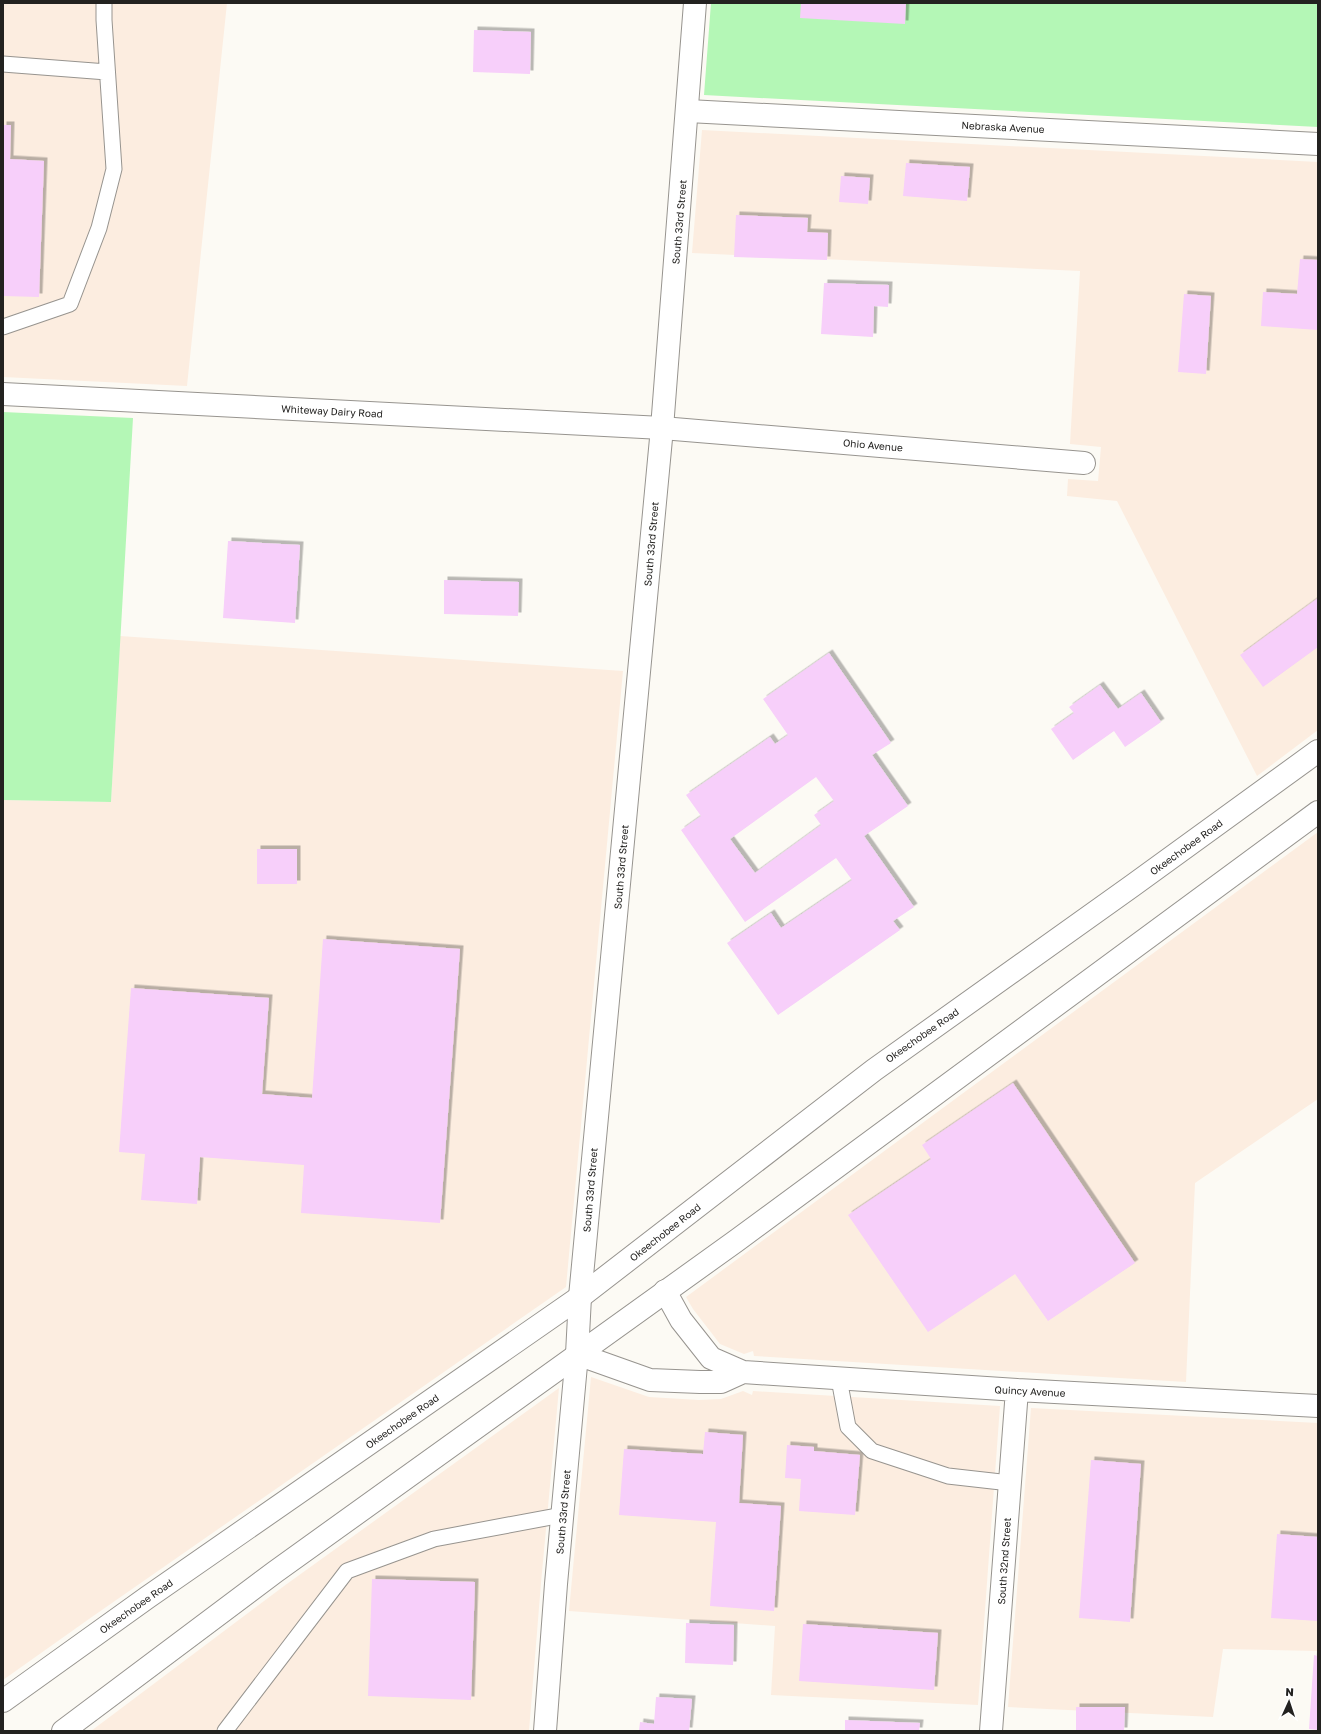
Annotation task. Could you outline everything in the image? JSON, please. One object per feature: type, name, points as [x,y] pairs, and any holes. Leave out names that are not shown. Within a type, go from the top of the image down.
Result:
[{"type":"street","name":"South 33rd Street","points":[[545,1731],[562,1515],[578,1354],[580,1297],[662,428],[688,111],[695,3]]},
{"type":"street","name":"Nebraska Avenue","points":[[688,111],[1318,144]]},
{"type":"street","name":"Whiteway Dairy Road","points":[[3,394],[662,428]]},
{"type":"street","name":"Ohio Avenue","points":[[662,428],[1084,463]]},
{"type":"street","name":"Okeechobee Road","points":[[3,1701],[129,1611],[580,1297],[874,1070],[1318,751]]},
{"type":"street","points":[[63,1731],[275,1572],[665,1292],[1318,812]]},
{"type":"street","name":"Quincy Avenue","points":[[665,1292],[681,1320],[711,1358],[743,1372],[1017,1390],[1318,1406]]},
{"type":"street","name":"Quincy Avenue","points":[[578,1354],[650,1380],[721,1382],[743,1372]]},
{"type":"street","name":"South 32nd Street","points":[[991,1731],[1017,1390]]},
{"type":"lane","points":[[3,327],[70,304],[99,228],[114,169],[104,3]]},
{"type":"lane","points":[[3,64],[107,72]]},
{"type":"lane","points":[[839,1379],[848,1427],[872,1451],[948,1476],[1010,1483]]},
{"type":"lane","points":[[225,1731],[346,1571],[434,1539],[562,1515]]},
{"type":"shaded area","points":[[3,3],[227,3],[187,386],[3,377]]},
{"type":"shaded area","points":[[702,130],[1318,162],[1318,730],[1257,776],[1117,501],[1067,496],[1068,479],[1098,481],[1101,447],[1070,444],[1080,271],[692,253]]},
{"type":"shaded area","points":[[120,636],[623,671],[566,1287],[3,1680],[3,800],[111,802]]},
{"type":"shaded area","points":[[1318,832],[1318,1099],[1195,1183],[1186,1382],[754,1356],[753,1351],[744,1354],[720,1344],[693,1309],[686,1297]]},
{"type":"shaded area","points":[[591,1377],[649,1397],[699,1400],[721,1399],[743,1391],[752,1395],[753,1391],[1000,1406],[978,1705],[771,1695],[775,1626],[569,1611]]},
{"type":"shaded area","points":[[559,1388],[529,1731],[91,1731],[284,1586]]},
{"type":"shaded area","points":[[1031,1408],[1318,1423],[1318,1651],[1223,1649],[1213,1717],[1008,1707]]},
{"type":"green space","points":[[711,3],[1318,3],[1318,127],[704,95]]},
{"type":"green space","points":[[3,412],[133,418],[111,802],[3,800]]},
{"type":"building","points":[[801,3],[906,3],[905,24],[800,18]]},
{"type":"building","points":[[474,30],[531,32],[530,74],[473,72]]},
{"type":"building","points":[[3,125],[11,125],[10,159],[44,161],[39,297],[3,296]]},
{"type":"building","points":[[906,163],[970,167],[967,201],[903,196]]},
{"type":"building","points":[[841,176],[870,178],[868,204],[839,202]]},
{"type":"building","points":[[736,215],[808,218],[807,232],[828,233],[827,260],[734,257]]},
{"type":"building","points":[[1300,259],[1318,260],[1318,330],[1261,326],[1263,292],[1297,294]]},
{"type":"building","points":[[824,283],[889,285],[888,307],[874,306],[873,337],[821,334]]},
{"type":"building","points":[[1184,294],[1211,296],[1206,374],[1178,372]]},
{"type":"building","points":[[228,541],[300,545],[295,623],[223,618]]},
{"type":"building","points":[[444,580],[519,582],[518,616],[444,614]]},
{"type":"building","points":[[1318,598],[1318,647],[1263,687],[1240,655]]},
{"type":"building","points":[[829,653],[891,743],[872,755],[908,806],[864,836],[914,907],[893,921],[900,930],[778,1015],[727,943],[771,913],[781,928],[852,880],[836,858],[745,922],[681,830],[701,816],[686,795],[770,737],[775,744],[788,735],[763,699]],"holes":[[[816,777],[834,801],[814,815],[821,825],[755,873],[730,839]]]},
{"type":"building","points":[[1100,685],[1118,709],[1141,693],[1161,722],[1125,747],[1114,731],[1073,760],[1051,729],[1074,713],[1069,707]]},
{"type":"building","points":[[257,849],[297,849],[297,884],[257,884]]},
{"type":"building","points":[[323,939],[460,949],[440,1223],[301,1213],[304,1165],[200,1157],[197,1204],[141,1200],[145,1154],[119,1152],[131,988],[269,998],[262,1094],[312,1098]]},
{"type":"building","points":[[1013,1083],[1135,1263],[1048,1321],[1015,1274],[928,1332],[848,1215],[931,1159],[922,1145]]},
{"type":"building","points":[[705,1432],[743,1435],[739,1503],[781,1506],[774,1611],[710,1606],[716,1522],[619,1515],[624,1449],[703,1454]]},
{"type":"building","points":[[787,1445],[814,1447],[814,1451],[860,1455],[855,1515],[799,1511],[801,1479],[785,1478]]},
{"type":"building","points":[[1091,1460],[1141,1464],[1130,1622],[1079,1618]]},
{"type":"building","points":[[1277,1534],[1318,1537],[1318,1621],[1271,1618]]},
{"type":"building","points":[[372,1579],[475,1582],[471,1700],[368,1696]]},
{"type":"building","points":[[686,1623],[734,1625],[733,1665],[685,1663]]},
{"type":"building","points":[[803,1624],[938,1633],[934,1690],[799,1681]]},
{"type":"building","points":[[1314,1655],[1318,1656],[1318,1730],[1309,1729]]},
{"type":"building","points":[[656,1697],[692,1699],[689,1731],[639,1731],[640,1722],[654,1724]]},
{"type":"building","points":[[1076,1707],[1125,1707],[1124,1731],[1076,1731]]},
{"type":"building","points":[[845,1720],[920,1723],[919,1731],[845,1731]]}]
